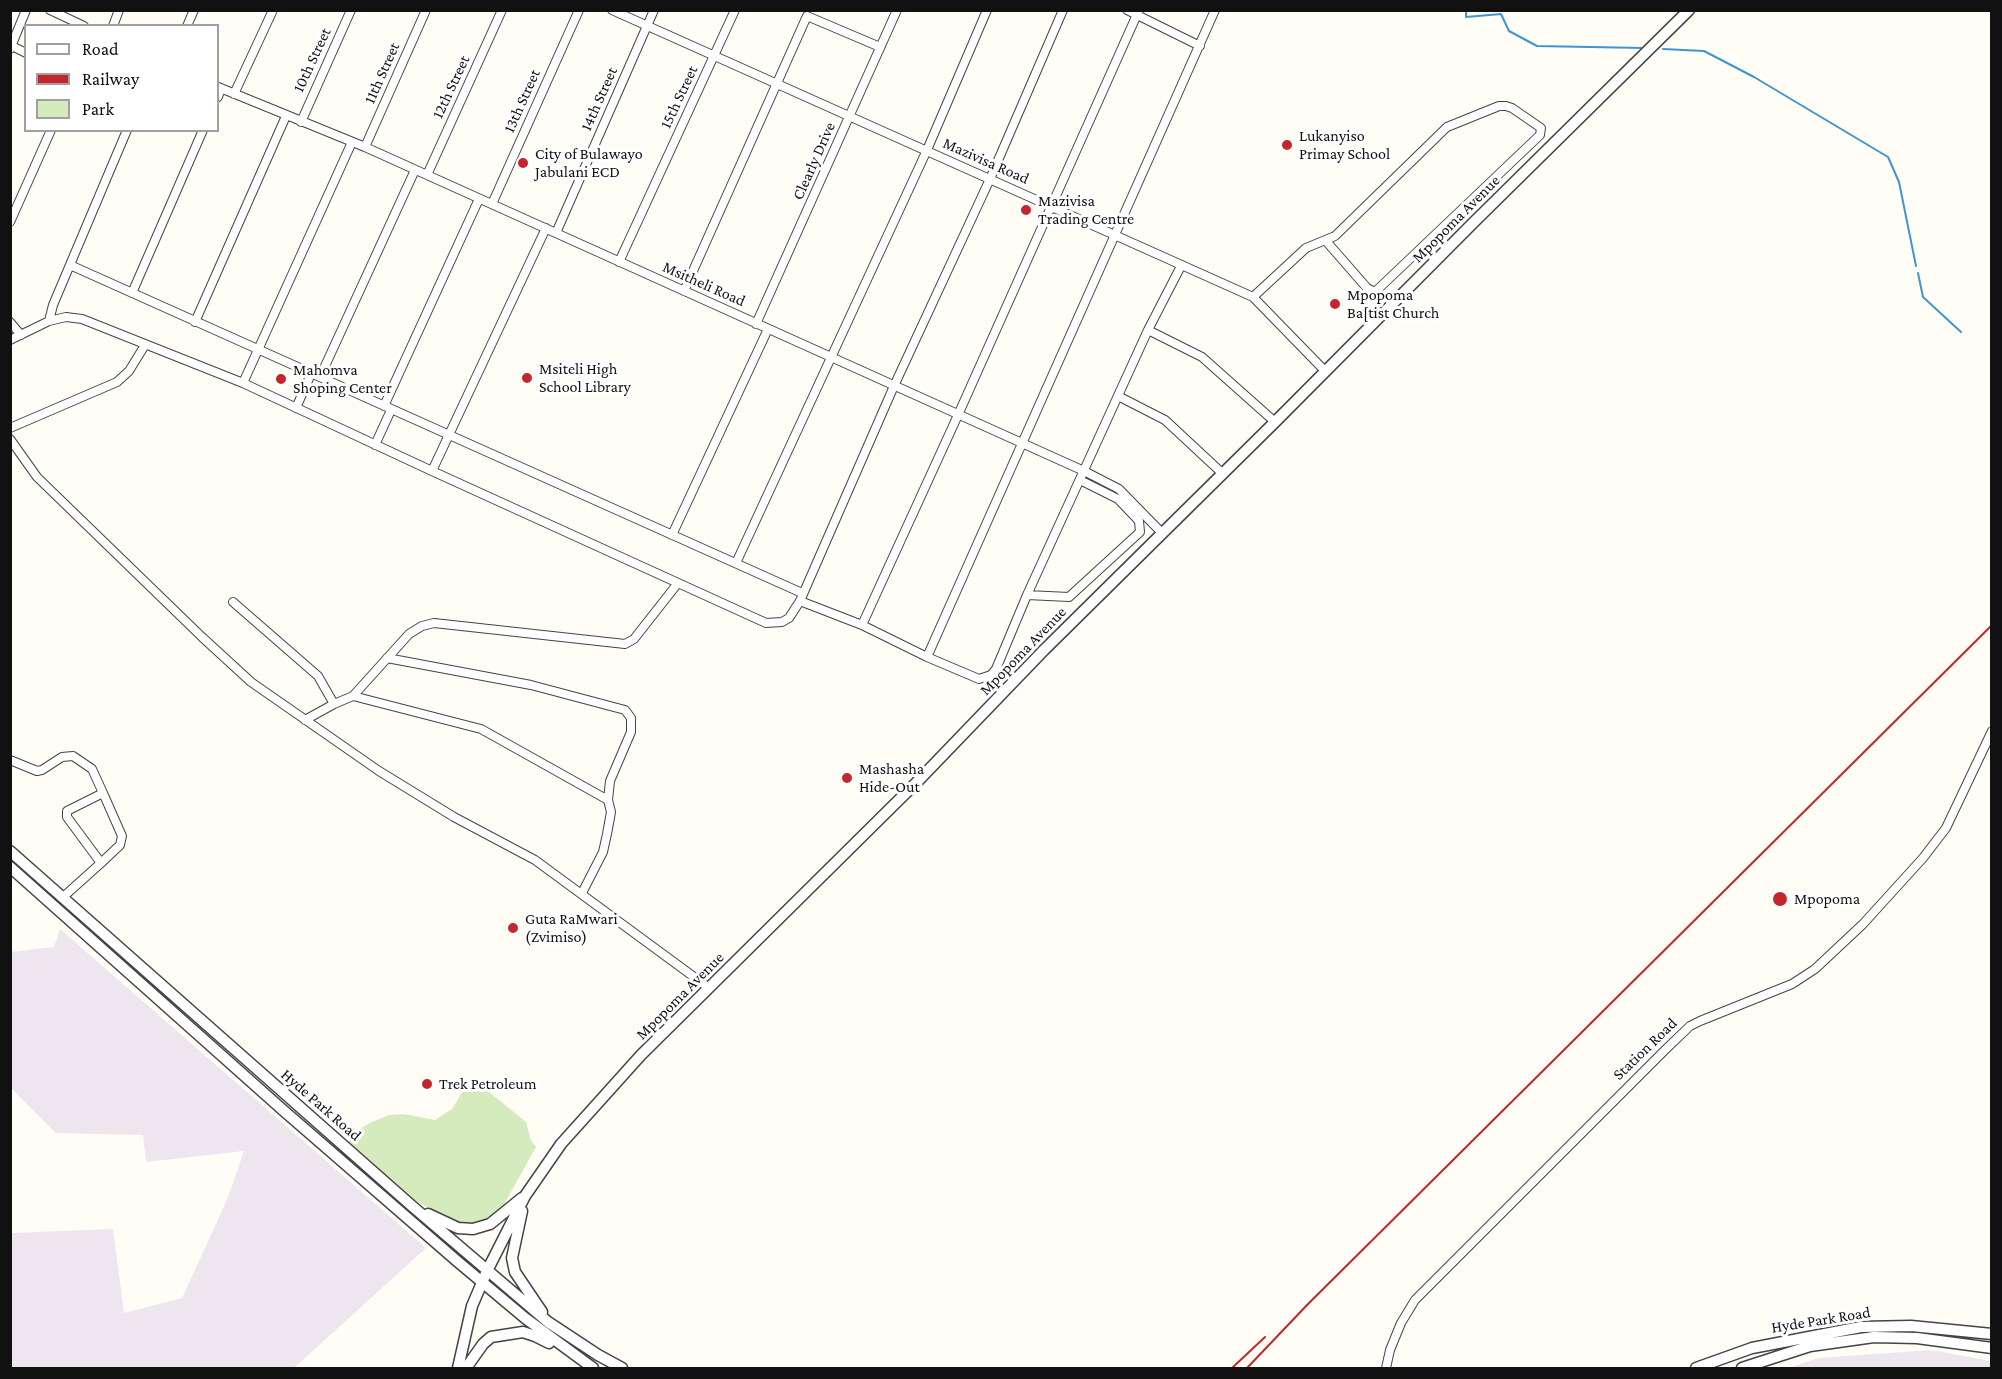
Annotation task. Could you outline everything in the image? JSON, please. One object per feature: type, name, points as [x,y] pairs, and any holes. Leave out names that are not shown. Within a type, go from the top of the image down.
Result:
[{"type":"street","points":[[11,47],[26,10]]},
{"type":"street","points":[[50,10],[80,24]]},
{"type":"street","points":[[188,24],[194,10]]},
{"type":"street","points":[[234,93],[273,10]]},
{"type":"street","name":"10th Street","points":[[301,122],[351,10]]},
{"type":"street","name":"11th Street","points":[[365,147],[426,10]]},
{"type":"street","name":"12th Street","points":[[427,175],[502,10]]},
{"type":"street","name":"13th Street","points":[[492,204],[579,10]]},
{"type":"street","name":"Mazivisa Road","points":[[612,10],[1253,297],[1325,371]]},
{"type":"street","name":"14th Street","points":[[556,233],[654,10]]},
{"type":"street","name":"15th Street","points":[[619,262],[735,10]]},
{"type":"street","name":"Clearly Drive","points":[[756,324],[897,10]]},
{"type":"street","points":[[736,563],[927,150],[987,10]]},
{"type":"street","points":[[10,340],[49,321],[66,316],[82,319],[243,383],[766,623],[782,622],[789,618],[801,597],[894,386],[990,179],[1063,10]]},
{"type":"street","points":[[1127,10],[1138,13],[1200,46]]},
{"type":"street","points":[[927,657],[1215,10]]},
{"type":"street","name":"Mpopoma Avenue","points":[[458,1368],[472,1306],[525,1196],[561,1144],[641,1055],[916,783],[1044,650],[1473,222],[1689,10]]},
{"type":"street","points":[[862,625],[1138,13]]},
{"type":"street","points":[[684,291],[807,16],[880,47]]},
{"type":"street","name":"Msitheli Road","points":[[219,91],[234,93],[365,147],[1084,471],[1119,489],[1162,533]]},
{"type":"street","points":[[1253,297],[1306,248],[1335,236],[1447,127],[1499,106],[1506,106],[1541,128],[1540,135],[1375,292],[1367,288],[1326,241]]},
{"type":"street","points":[[195,322],[286,116]]},
{"type":"street","points":[[10,222],[50,132]]},
{"type":"street","points":[[49,321],[53,305],[126,132]]},
{"type":"street","points":[[132,292],[202,132]]},
{"type":"street","points":[[243,383],[352,142]]},
{"type":"street","points":[[296,408],[316,375],[415,170]]},
{"type":"street","points":[[375,445],[388,408],[479,199]]},
{"type":"street","points":[[432,471],[546,228]]},
{"type":"street","points":[[70,265],[736,563],[801,597],[979,679],[990,675],[996,669],[1027,595],[1148,330],[1181,266]]},
{"type":"street","points":[[10,322],[21,334]]},
{"type":"street","points":[[672,535],[768,329]]},
{"type":"street","points":[[1148,330],[1202,357],[1275,422]]},
{"type":"street","points":[[10,428],[117,382],[129,371],[145,345]]},
{"type":"street","points":[[1118,396],[1165,420],[1222,473]]},
{"type":"street","points":[[10,438],[37,477],[251,682],[389,777],[454,817],[536,860],[709,988]]},
{"type":"street","points":[[1027,595],[1069,597],[1140,532],[1139,521],[1118,499],[1080,480]]},
{"type":"street","points":[[305,720],[353,696],[409,634],[422,626],[434,623],[625,644],[634,639],[678,583]]},
{"type":"street","points":[[233,602],[318,676],[334,704]]},
{"type":"street","points":[[387,657],[531,685],[625,710],[631,718],[631,732],[610,781],[608,800],[611,812],[608,834],[603,852],[582,893]]},
{"type":"street","points":[[353,696],[481,729],[608,800]]},
{"type":"street","name":"Station Road","points":[[1386,1368],[1390,1350],[1401,1323],[1415,1300],[1690,1026],[1792,984],[1815,969],[1863,924],[1929,851],[1946,828],[1992,731]]},
{"type":"street","points":[[10,760],[37,771],[62,757],[74,756],[92,769],[122,836],[120,845],[62,898]]},
{"type":"street","points":[[101,863],[67,817],[70,808],[103,793]]},
{"type":"street","name":"Hyde Park Road","points":[[10,851],[487,1271],[548,1322],[598,1356],[622,1368]]},
{"type":"street","name":"Hyde Park Road","points":[[10,867],[284,1112],[482,1282],[578,1359],[593,1368]]},
{"type":"street","points":[[412,1206],[458,1228],[473,1229],[490,1224],[525,1196]]},
{"type":"street","points":[[525,1196],[512,1258],[515,1272],[548,1322]]},
{"type":"street","name":"Hyde Park Road","points":[[1696,1368],[1752,1348],[1861,1327],[1911,1326],[1992,1334]]},
{"type":"street","points":[[466,1368],[483,1344],[491,1337],[517,1333],[535,1336],[578,1359]]},
{"type":"street","name":"Hyde Park Road","points":[[1742,1368],[1810,1346],[1874,1337],[1917,1338],[1992,1348]]},
{"type":"shaded area","points":[[60,929],[426,1248],[294,1368],[11,1368],[11,1233],[113,1229],[124,1313],[182,1298],[227,1200],[244,1151],[146,1162],[143,1135],[56,1133],[11,1088],[11,952],[54,947]]},
{"type":"shaded area","points":[[1931,1350],[1991,1361],[1991,1368],[1789,1368],[1818,1358]]},
{"type":"green space","points":[[468,1086],[482,1086],[526,1122],[531,1140],[536,1147],[502,1208],[490,1220],[475,1225],[459,1224],[410,1198],[349,1142],[356,1131],[389,1115],[404,1114],[435,1120],[452,1109]]},
{"type":"waterway","points":[[1466,10],[1466,17],[1501,14],[1509,31],[1537,46],[1643,48]]},
{"type":"waterway","points":[[1663,49],[1704,51],[1754,77],[1888,157],[1899,182],[1916,266]]},
{"type":"waterway","points":[[1918,273],[1923,297],[1961,332]]},
{"type":"railway","points":[[1247,1368],[1308,1304],[1992,625]]},
{"type":"railway","points":[[1232,1368],[1265,1337]]},
{"type":"place","name":"Lukanyiso Primay School","points":[[1287,145]]},
{"type":"place","name":"City of Bulawayo Jabulani ECD","points":[[523,163]]},
{"type":"place","name":"Mazivisa Trading Centre","points":[[1026,210]]},
{"type":"place","name":"Mpopoma Ba[tist Church","points":[[1335,304]]},
{"type":"place","name":"Msiteli High School Library","points":[[527,378]]},
{"type":"place","name":"Mahomva Shoping Center","points":[[281,379]]},
{"type":"place","name":"Mashasha Hide-Out","points":[[847,778]]},
{"type":"place","name":"Mpopoma","points":[[1780,899]]},
{"type":"place","name":"Guta RaMwari (Zvimiso)","points":[[513,928]]},
{"type":"place","name":"Trek Petroleum","points":[[427,1084]]}]
